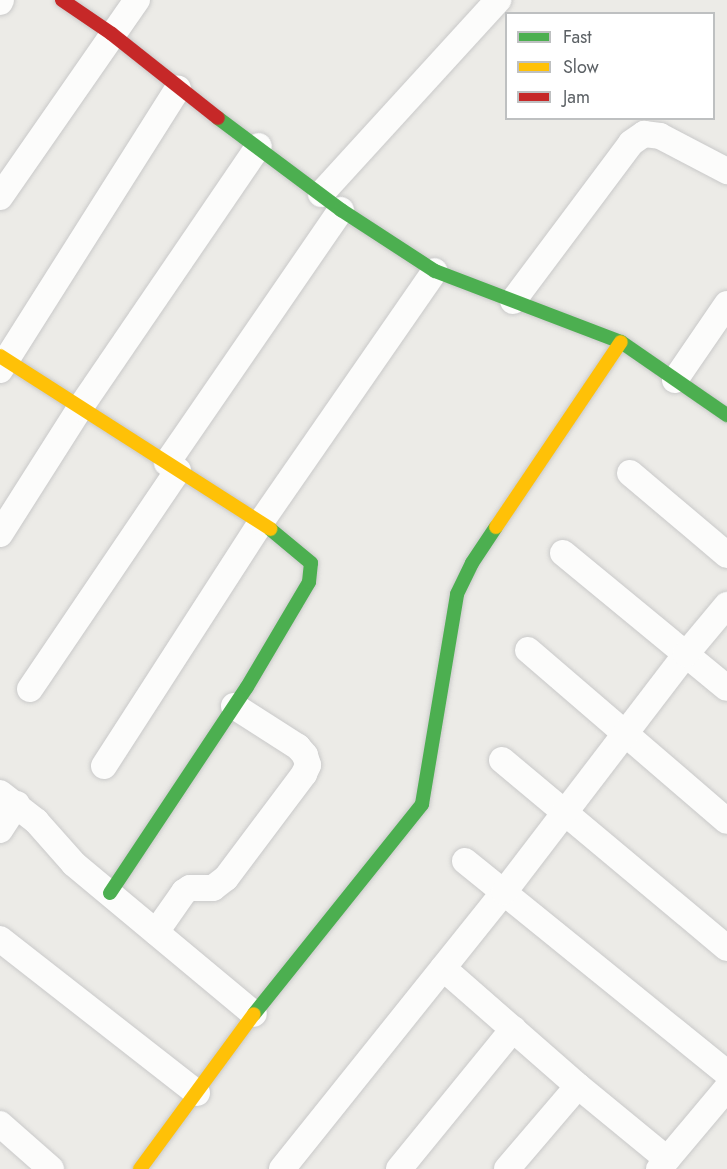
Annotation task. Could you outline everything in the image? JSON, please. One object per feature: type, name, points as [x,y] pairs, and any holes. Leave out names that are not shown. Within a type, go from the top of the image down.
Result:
[{"type":"street","points":[[62,0],[112,34],[178,88],[341,210],[435,271],[621,342],[727,414]]},
{"type":"street","points":[[0,197],[137,0]]},
{"type":"street","points":[[321,194],[498,0]]},
{"type":"street","points":[[110,893],[234,706],[312,572],[311,563],[261,522],[80,408],[2,362],[178,88]]},
{"type":"street","points":[[513,301],[631,143],[644,134],[660,136],[727,171]]},
{"type":"street","points":[[0,534],[80,408],[259,147]]},
{"type":"street","points":[[30,689],[172,466],[341,210]]},
{"type":"street","points":[[104,766],[261,522],[435,271]]},
{"type":"street","points":[[675,380],[727,304]]},
{"type":"street","points":[[140,1169],[254,1014],[422,804],[457,594],[472,563],[621,342]]},
{"type":"street","points":[[630,473],[727,555]]},
{"type":"street","points":[[563,553],[727,688]]},
{"type":"street","points":[[283,1169],[504,892],[686,654],[727,605]]},
{"type":"street","points":[[528,650],[727,821]]},
{"type":"street","points":[[156,932],[184,892],[190,888],[213,888],[226,878],[308,765],[305,755],[298,747],[234,706]]},
{"type":"street","points":[[502,760],[727,948]]},
{"type":"street","points":[[8,798],[74,864],[254,1014]]},
{"type":"street","points":[[0,830],[8,798]]},
{"type":"street","points":[[465,861],[727,1073]]},
{"type":"street","points":[[0,939],[197,1092]]},
{"type":"street","points":[[443,968],[663,1164],[727,1088]]},
{"type":"street","points":[[399,1169],[513,1029]]},
{"type":"street","points":[[507,1169],[578,1086]]},
{"type":"street","points":[[0,1124],[51,1169]]},
{"type":"traffic: fast","points":[[218,118],[341,210],[435,271],[621,342],[727,415]]},
{"type":"traffic: fast","points":[[254,1014],[422,804],[457,594],[472,563],[496,527]]},
{"type":"traffic: fast","points":[[110,893],[247,687],[309,582],[311,563],[270,529]]},
{"type":"traffic: slow","points":[[496,527],[621,342]]},
{"type":"traffic: slow","points":[[0,356],[270,529]]},
{"type":"traffic: slow","points":[[140,1169],[254,1014]]},
{"type":"traffic: jam","points":[[62,0],[112,34],[218,118]]}]
